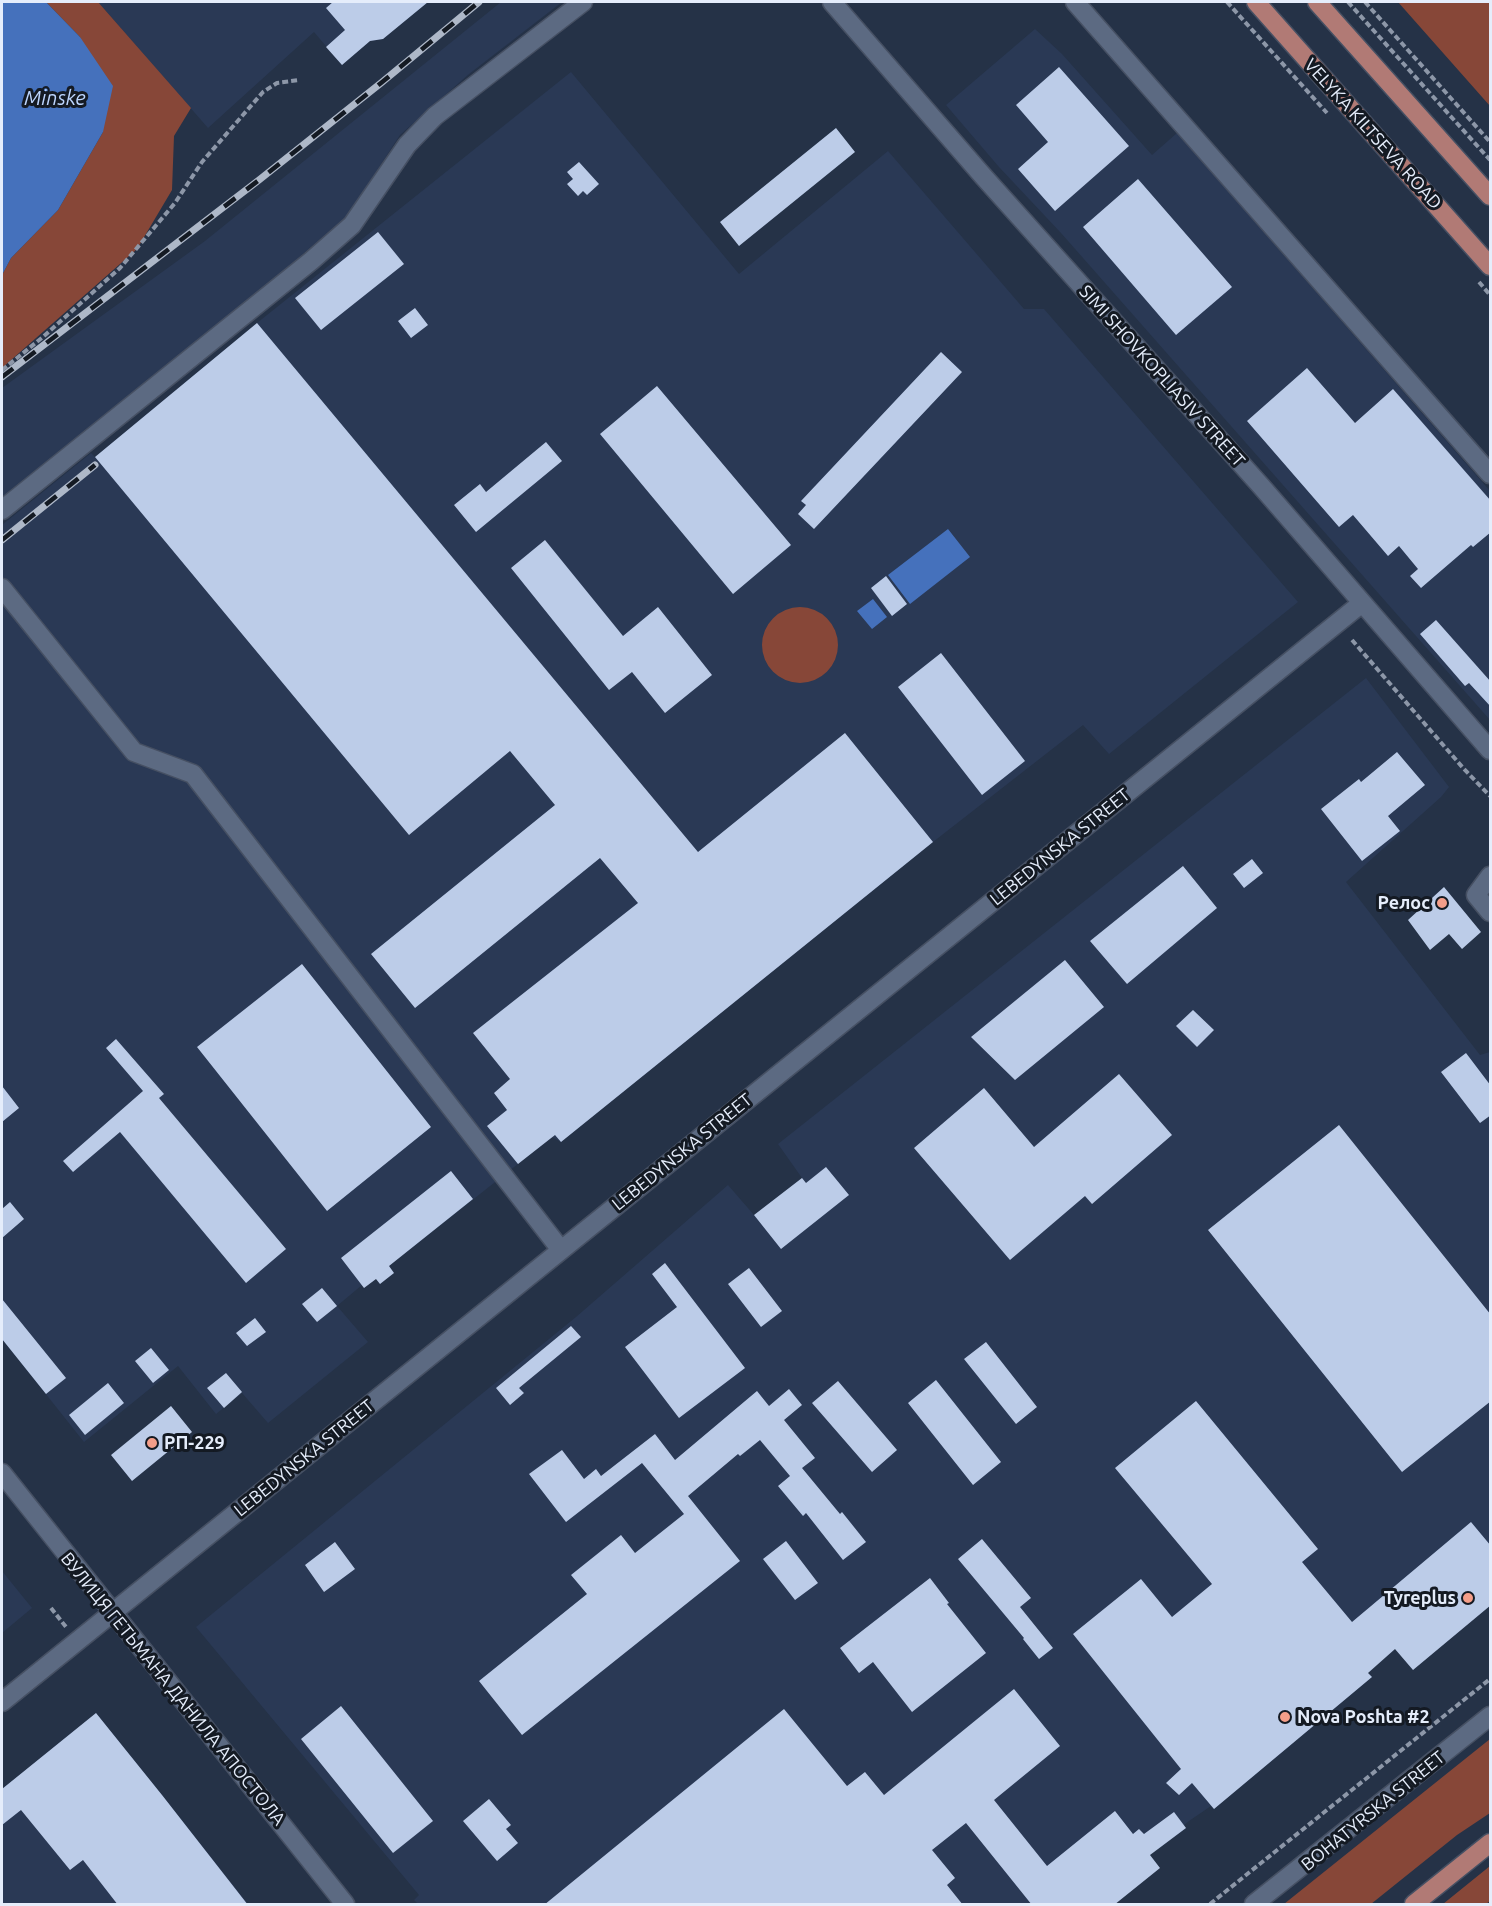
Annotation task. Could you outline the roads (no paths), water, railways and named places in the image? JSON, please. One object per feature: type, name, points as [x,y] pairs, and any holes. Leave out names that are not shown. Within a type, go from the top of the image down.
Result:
[{"type":"main road","name":"VELYKA KILTSEVA ROAD","points":[[1256,2],[1491,266]]},
{"type":"main road","points":[[1317,2],[1491,196]]},
{"type":"main road","points":[[1414,1905],[1491,1843]]},
{"type":"main road","points":[[1404,1905],[1437,1886]]},
{"type":"street","points":[[2,510],[311,261],[352,225],[407,145],[435,116],[583,2]]},
{"type":"street","name":"SIMI SHOVKOPLIASIV STREET","points":[[832,2],[1491,750]]},
{"type":"street","points":[[1075,2],[1491,474]]},
{"type":"street","points":[[2,588],[134,752],[193,774],[561,1250]]},
{"type":"street","name":"LEBEDYNSKA STREET","points":[[2,1702],[1362,603]]},
{"type":"street","points":[[1491,876],[1476,895],[1491,912]]},
{"type":"street","name":"ВУЛИЦЯ ГЕТЬМАНА ДАНИЛА АПОСТОЛА","points":[[2,1473],[345,1905]]},
{"type":"street","name":"BOHATYRSKA STREET","points":[[1254,1905],[1491,1716]]},
{"type":"water","name":"Minske","points":[[2,2],[46,2],[80,37],[113,86],[103,132],[58,210],[11,258],[2,275]]},
{"type":"water","points":[[948,529],[970,557],[910,604],[888,575]]},
{"type":"water","points":[[873,599],[887,617],[872,629],[857,611]]},
{"type":"railway","points":[[2,377],[259,180],[479,2]]},
{"type":"railway","points":[[2,540],[95,465]]},
{"type":"place","name":"Релос","points":[[1442,903]]},
{"type":"place","name":"РП-229","points":[[152,1443]]},
{"type":"place","name":"Tyreplus","points":[[1468,1598]]},
{"type":"place","name":"Nova Poshta #2","points":[[1285,1717]]}]
